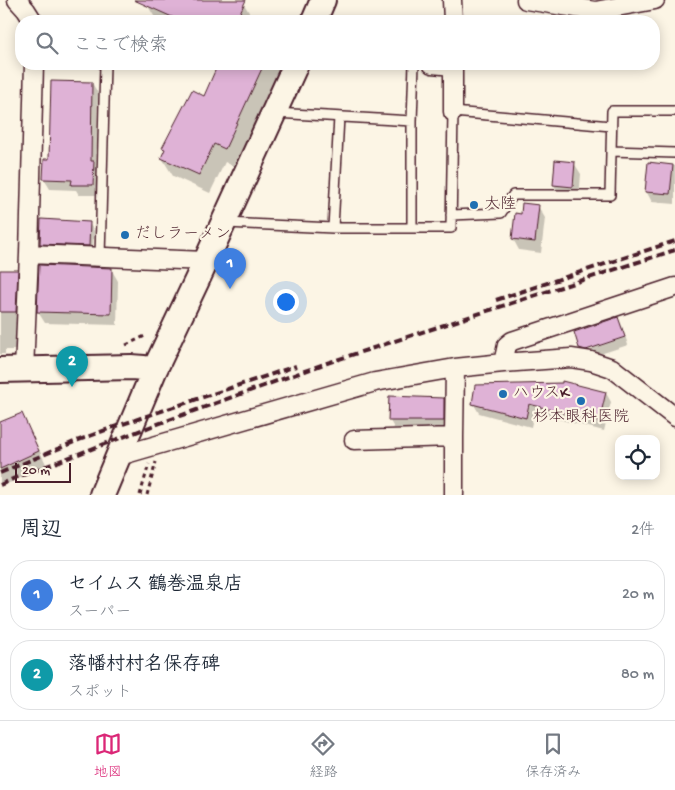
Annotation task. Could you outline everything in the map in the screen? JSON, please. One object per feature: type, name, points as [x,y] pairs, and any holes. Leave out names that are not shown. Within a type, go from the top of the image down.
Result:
[{"type":"main road","points":[[317,15],[323,0]]},
{"type":"main road","points":[[102,495],[154,371],[293,70]]},
{"type":"main road","points":[[0,370],[132,367],[154,371]]},
{"type":"street","points":[[17,0],[29,15]]},
{"type":"street","points":[[452,0],[452,15]]},
{"type":"street","points":[[526,0],[595,10],[655,0]]},
{"type":"street","points":[[24,370],[34,70]]},
{"type":"street","points":[[452,112],[453,70]]},
{"type":"street","points":[[29,254],[206,261]]},
{"type":"street","points":[[503,363],[507,346],[512,341],[675,287]]},
{"type":"street","points":[[119,456],[375,382],[454,368],[571,358],[591,361],[612,368],[675,417]]},
{"type":"street","points":[[454,368],[454,495]]},
{"type":"street","points":[[354,440],[454,438]]},
{"type":"lane","points":[[100,257],[105,70]]},
{"type":"lane","points":[[412,228],[414,70]]},
{"type":"lane","points":[[451,215],[501,213],[513,195],[610,195],[612,111],[675,111]]},
{"type":"lane","points":[[223,223],[333,228],[451,228],[452,112],[611,126]]},
{"type":"lane","points":[[273,113],[412,122]]},
{"type":"lane","points":[[333,228],[339,117]]},
{"type":"lane","points":[[611,151],[675,153]]},
{"type":"path","points":[[146,495],[157,459]]},
{"type":"path","points":[[140,495],[150,462]]},
{"type":"building","points":[[134,0],[246,0],[239,15],[168,15]]},
{"type":"building","points":[[215,70],[261,70],[225,149],[214,144],[199,175],[161,158],[165,149],[162,148],[192,90],[204,96]]},
{"type":"building","points":[[51,81],[92,82],[91,161],[94,161],[93,185],[71,185],[72,180],[43,179],[44,159],[49,159]]},
{"type":"building","points":[[555,160],[575,162],[573,187],[553,185]]},
{"type":"building","points":[[648,162],[673,165],[670,194],[645,192]]},
{"type":"building","points":[[522,203],[539,205],[535,242],[512,239],[515,213],[521,214]]},
{"type":"building","points":[[41,219],[90,222],[89,246],[40,244]]},
{"type":"building","points":[[39,265],[112,268],[111,314],[37,312]]},
{"type":"building","points":[[0,270],[18,270],[16,312],[0,312]]},
{"type":"building","points":[[618,317],[625,337],[586,350],[579,348],[574,332]]},
{"type":"building","points":[[562,381],[606,392],[599,422],[529,404],[526,418],[472,404],[475,385],[562,383]]},
{"type":"building","points":[[389,396],[444,398],[444,421],[388,421]]},
{"type":"building","points":[[22,413],[39,451],[0,469],[0,422]]},
{"type":"railway","points":[[496,300],[675,241]]},
{"type":"railway","points":[[0,485],[152,426],[327,363],[675,250]]},
{"type":"railway","points":[[0,473],[111,428],[296,366]]},
{"type":"place","name":"大陸","points":[[474,205]]},
{"type":"place","name":"だしラーメン","points":[[125,235]]},
{"type":"place","name":"セイムス 鶴巻温泉店","points":[[230,289]]},
{"type":"place","name":"落幡村村名保存碑","points":[[72,387]]},
{"type":"place","name":"ハウスK","points":[[503,394]]},
{"type":"place","name":"杉本眼科医院","points":[[581,401]]}]
